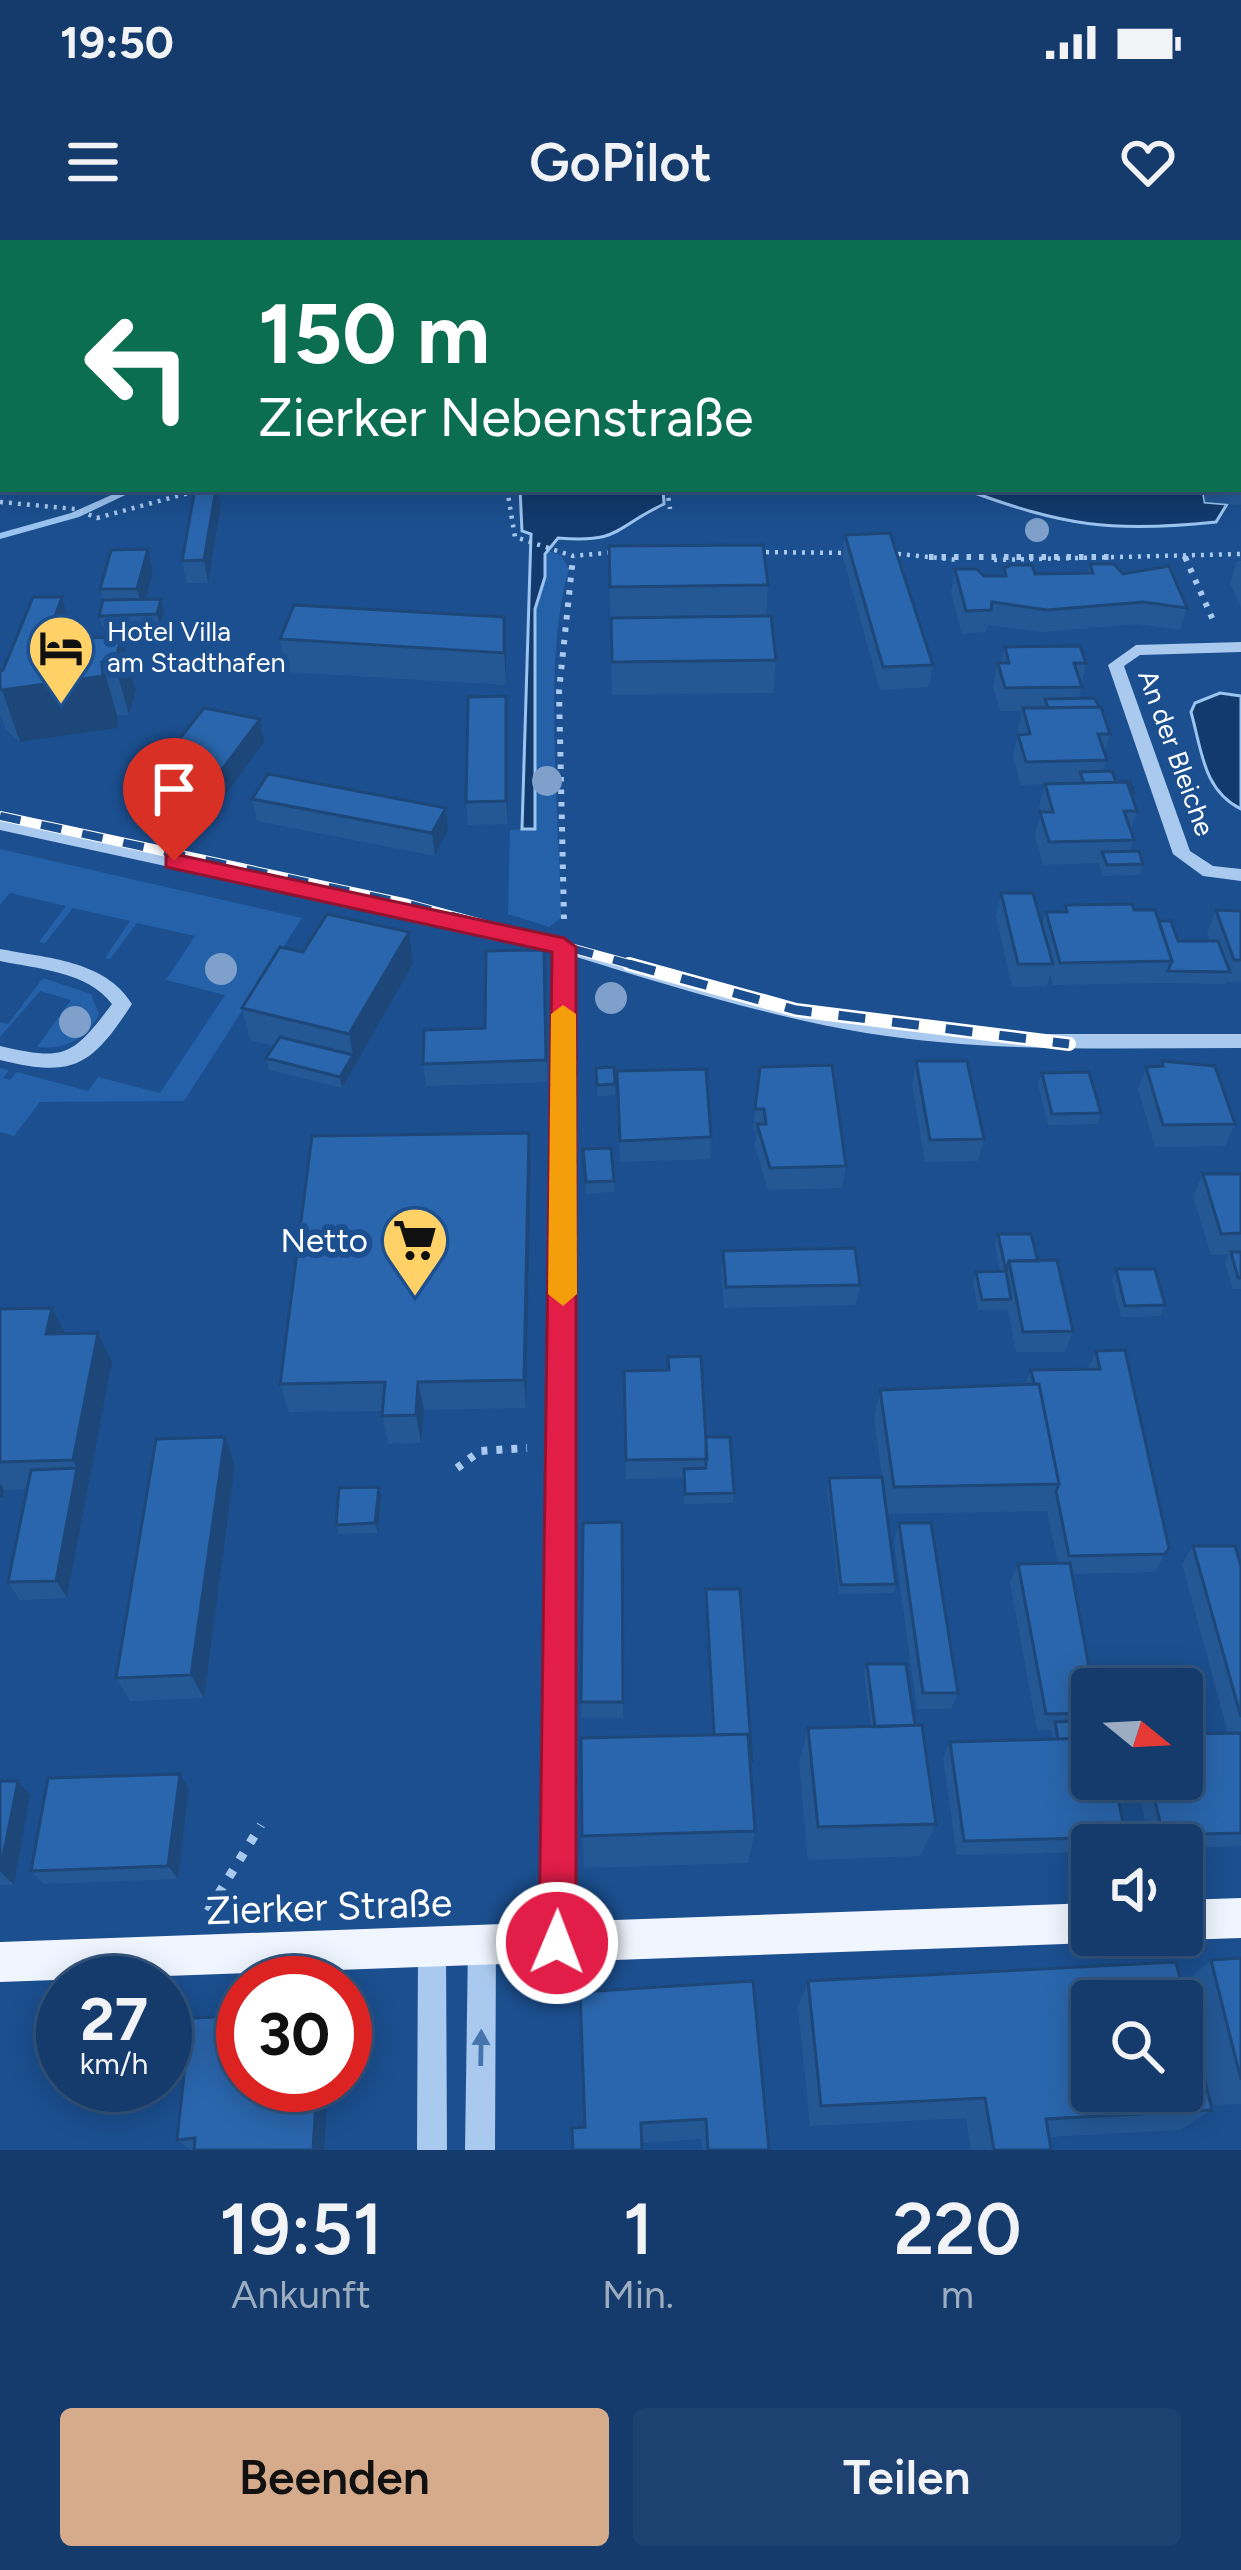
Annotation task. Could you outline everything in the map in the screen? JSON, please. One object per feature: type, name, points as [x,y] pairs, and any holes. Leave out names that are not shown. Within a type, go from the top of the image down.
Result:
[{"type":"main road","points":[[1203,1919],[1241,1918]]},
{"type":"main road","name":"Zierker Straße","points":[[180,1956],[1071,1924]]},
{"type":"main road","name":"Zierker Straße","points":[[0,1962],[36,1961]]},
{"type":"street","name":"An der Bleiche","points":[[1233,647],[1136,650],[1119,658],[1116,672],[1182,854],[1208,872],[1241,875]]},
{"type":"street","points":[[0,824],[564,947],[730,998],[868,1026],[1032,1041],[1241,1041]]},
{"type":"street","points":[[557,1943],[565,1445],[564,947]]},
{"type":"street","points":[[0,955],[89,977],[108,986],[122,1004],[86,1054],[75,1059],[28,1060],[0,1053]]},
{"type":"street","points":[[480,2150],[482,1945]]},
{"type":"street","points":[[432,1948],[432,2150]]},
{"type":"path","points":[[0,502],[75,509],[94,517],[191,492]]},
{"type":"path","points":[[507,492],[510,531],[519,538],[573,556],[630,551]]},
{"type":"path","points":[[667,492],[670,509]]},
{"type":"path","points":[[754,552],[859,553]]},
{"type":"path","points":[[880,553],[965,561],[1241,554]]},
{"type":"path","points":[[564,947],[560,650],[562,598],[573,556]]},
{"type":"path","points":[[1184,556],[1233,647]]},
{"type":"path","points":[[457,1468],[480,1451],[565,1445]]},
{"type":"path","points":[[180,1956],[261,1825]]},
{"type":"shaded area","points":[[520,492],[663,492],[664,504],[616,532],[594,538],[558,538],[545,554],[545,577],[535,609],[535,829],[522,829],[531,534],[522,531]]},
{"type":"shaded area","points":[[973,492],[1203,492],[1205,502],[1227,504],[1216,522],[1146,527],[1088,524]]},
{"type":"shaded area","points":[[548,551],[561,555],[569,569],[554,693],[561,918],[549,927],[508,914],[510,830],[535,828],[535,609]]},
{"type":"shaded area","points":[[1220,693],[1241,696],[1241,809],[1211,780],[1191,712],[1195,703]]},
{"type":"shaded area","points":[[0,849],[302,918],[184,1101],[40,1102],[14,1136],[0,1132],[0,1068],[9,1070],[3,1078],[10,1080],[17,1072],[88,1091],[98,1077],[160,1093],[225,995],[166,980],[195,936],[137,923],[110,959],[105,958],[130,921],[73,908],[45,943],[39,942],[66,906],[10,893],[0,905]]},
{"type":"shaded area","points":[[43,978],[91,994],[99,1014],[94,1023],[74,1041],[37,1047],[71,1000],[40,991],[0,1037],[0,1022],[8,1024]]},
{"type":"building","points":[[194,492],[215,492],[204,560],[182,561]]},
{"type":"building","points":[[890,533],[933,665],[883,667],[845,535]]},
{"type":"building","points":[[763,545],[768,585],[610,587],[609,546]]},
{"type":"building","points":[[148,549],[137,589],[100,589],[111,550]]},
{"type":"building","points":[[1090,564],[1114,564],[1123,574],[1169,566],[1187,608],[1143,602],[1047,610],[992,602],[991,610],[966,611],[955,569],[1006,576],[1004,568],[1011,565],[1032,565],[1035,574],[1093,573]]},
{"type":"building","points":[[33,597],[62,597],[48,636],[122,638],[114,662],[102,662],[103,676],[0,688],[0,671]]},
{"type":"building","points":[[161,599],[157,614],[99,616],[103,600]]},
{"type":"building","points":[[294,605],[504,617],[504,653],[280,639]]},
{"type":"building","points":[[771,616],[776,660],[612,662],[611,618]]},
{"type":"building","points":[[1080,646],[1086,663],[1074,663],[1082,687],[1005,688],[998,663],[1009,663],[1005,647]]},
{"type":"building","points":[[506,696],[506,801],[466,802],[468,697]]},
{"type":"building","points":[[1094,698],[1100,707],[1048,708],[1045,699]]},
{"type":"building","points":[[1101,707],[1110,734],[1098,734],[1107,760],[1026,762],[1018,735],[1030,734],[1023,708]]},
{"type":"building","points":[[204,708],[260,719],[194,807],[135,795]]},
{"type":"building","points":[[1112,771],[1116,782],[1127,782],[1084,783],[1080,772]]},
{"type":"building","points":[[268,774],[446,808],[432,833],[252,799]]},
{"type":"building","points":[[1127,782],[1137,811],[1124,811],[1134,840],[1049,842],[1040,812],[1053,812],[1045,784]]},
{"type":"building","points":[[1139,851],[1143,864],[1107,865],[1102,852]]},
{"type":"building","points":[[1001,893],[1033,893],[1053,964],[1018,964]]},
{"type":"building","points":[[1132,904],[1134,910],[1155,910],[1172,961],[1060,963],[1046,912],[1067,912],[1065,905]]},
{"type":"building","points":[[1216,910],[1241,911],[1241,960],[1234,960]]},
{"type":"building","points":[[327,914],[409,932],[349,1034],[242,1008],[280,947],[303,952]]},
{"type":"building","points":[[1159,921],[1171,921],[1178,941],[1218,941],[1230,972],[1168,971],[1172,961]]},
{"type":"building","points":[[544,950],[546,1060],[423,1064],[424,1030],[485,1028],[486,951]]},
{"type":"building","points":[[280,1037],[353,1055],[340,1077],[266,1058]]},
{"type":"building","points":[[916,1061],[967,1061],[984,1139],[930,1140]]},
{"type":"building","points":[[1162,1061],[1215,1066],[1235,1124],[1163,1125],[1146,1067],[1163,1066]]},
{"type":"building","points":[[832,1065],[846,1166],[770,1168],[757,1124],[766,1124],[764,1109],[755,1109],[760,1067]]},
{"type":"building","points":[[614,1067],[615,1084],[597,1085],[596,1068]]},
{"type":"building","points":[[706,1069],[711,1137],[620,1141],[617,1071]]},
{"type":"building","points":[[1089,1072],[1101,1113],[1052,1114],[1042,1073]]},
{"type":"building","points":[[529,1133],[524,1380],[418,1382],[416,1415],[382,1416],[385,1382],[280,1384],[312,1136]]},
{"type":"building","points":[[611,1148],[614,1181],[586,1182],[583,1149]]},
{"type":"building","points":[[1203,1174],[1241,1174],[1241,1233],[1221,1234]]},
{"type":"building","points":[[998,1234],[1031,1234],[1038,1261],[1009,1261],[1006,1271]]},
{"type":"building","points":[[855,1248],[860,1285],[726,1287],[723,1251]]},
{"type":"building","points":[[1231,1252],[1241,1252],[1241,1278],[1238,1278]]},
{"type":"building","points":[[1057,1260],[1073,1331],[1023,1332],[1009,1261]]},
{"type":"building","points":[[1116,1269],[1155,1269],[1165,1305],[1125,1306]]},
{"type":"building","points":[[1006,1271],[1011,1299],[982,1300],[976,1272]]},
{"type":"building","points":[[52,1308],[46,1334],[98,1333],[73,1460],[0,1462],[0,1309]]},
{"type":"building","points":[[1125,1350],[1169,1548],[1165,1554],[1069,1556],[1039,1384],[1034,1384],[1031,1370],[1100,1369],[1096,1351]]},
{"type":"building","points":[[701,1356],[707,1459],[626,1460],[624,1371],[669,1370],[668,1357]]},
{"type":"building","points":[[1039,1384],[1059,1484],[894,1487],[880,1390]]},
{"type":"building","points":[[225,1437],[191,1675],[116,1678],[156,1439]]},
{"type":"building","points":[[706,1437],[730,1437],[734,1493],[685,1494],[684,1469],[706,1468]]},
{"type":"building","points":[[77,1468],[56,1581],[8,1582],[31,1470]]},
{"type":"building","points":[[882,1477],[896,1584],[841,1585],[829,1478]]},
{"type":"building","points":[[379,1487],[375,1523],[336,1525],[339,1488]]},
{"type":"building","points":[[622,1522],[623,1702],[581,1702],[583,1523]]},
{"type":"building","points":[[899,1523],[931,1523],[958,1693],[923,1693]]},
{"type":"building","points":[[1193,1546],[1235,1546],[1241,1566],[1241,1717]]},
{"type":"building","points":[[1070,1563],[1089,1668],[1071,1668],[1071,1713],[1046,1714],[1018,1564]]},
{"type":"building","points":[[706,1589],[740,1589],[752,1761],[748,1734],[714,1735]]},
{"type":"building","points":[[867,1664],[906,1664],[915,1725],[875,1727]]},
{"type":"building","points":[[1071,1721],[1071,1739],[1058,1739],[1055,1722]]},
{"type":"building","points":[[922,1725],[936,1824],[818,1827],[808,1728]]},
{"type":"building","points":[[1241,1733],[1241,1833],[1203,1834],[1203,1824],[1160,1824],[1155,1800],[1203,1800],[1203,1734]]},
{"type":"building","points":[[748,1734],[755,1831],[582,1836],[581,1738]]},
{"type":"building","points":[[1071,1739],[1071,1800],[1118,1800],[1123,1824],[1071,1824],[1071,1838],[964,1841],[950,1742]]},
{"type":"building","points":[[180,1774],[168,1866],[31,1871],[48,1778]]},
{"type":"building","points":[[0,1781],[18,1781],[0,1871]]},
{"type":"building","points":[[1241,1958],[1241,2080],[1211,1960]]},
{"type":"building","points":[[1176,1962],[1180,1980],[1071,1980],[1071,2112],[1175,2112],[1046,2119],[1051,2150],[994,2150],[985,2098],[821,2106],[808,1981]]},
{"type":"building","points":[[753,1981],[769,2150],[708,2150],[706,2119],[641,2123],[642,2150],[573,2150],[572,2128],[585,2127],[580,1992]]},
{"type":"building","points":[[216,2017],[216,2112],[315,2112],[313,2150],[194,2150],[195,2138],[177,2140],[180,2112],[192,2112],[192,2018]]},
{"type":"building","points":[[1203,2073],[1212,2110],[1203,2110]]},
{"type":"waterway","points":[[0,536],[75,515],[126,492]]},
{"type":"railway","points":[[0,816],[408,904],[632,965]]},
{"type":"railway","points":[[632,965],[640,967]]},
{"type":"railway","points":[[632,965],[796,1010],[1069,1044]]},
{"type":"slow traffic","points":[[563,1014],[563,1294]]},
{"type":"place","name":"Hotel Villa am Stadthafen","points":[[61,707]]},
{"type":"place","name":"Netto","points":[[415,1299]]},
{"type":"route","points":[[174,861],[564,947],[565,1445],[557,1943]]}]
